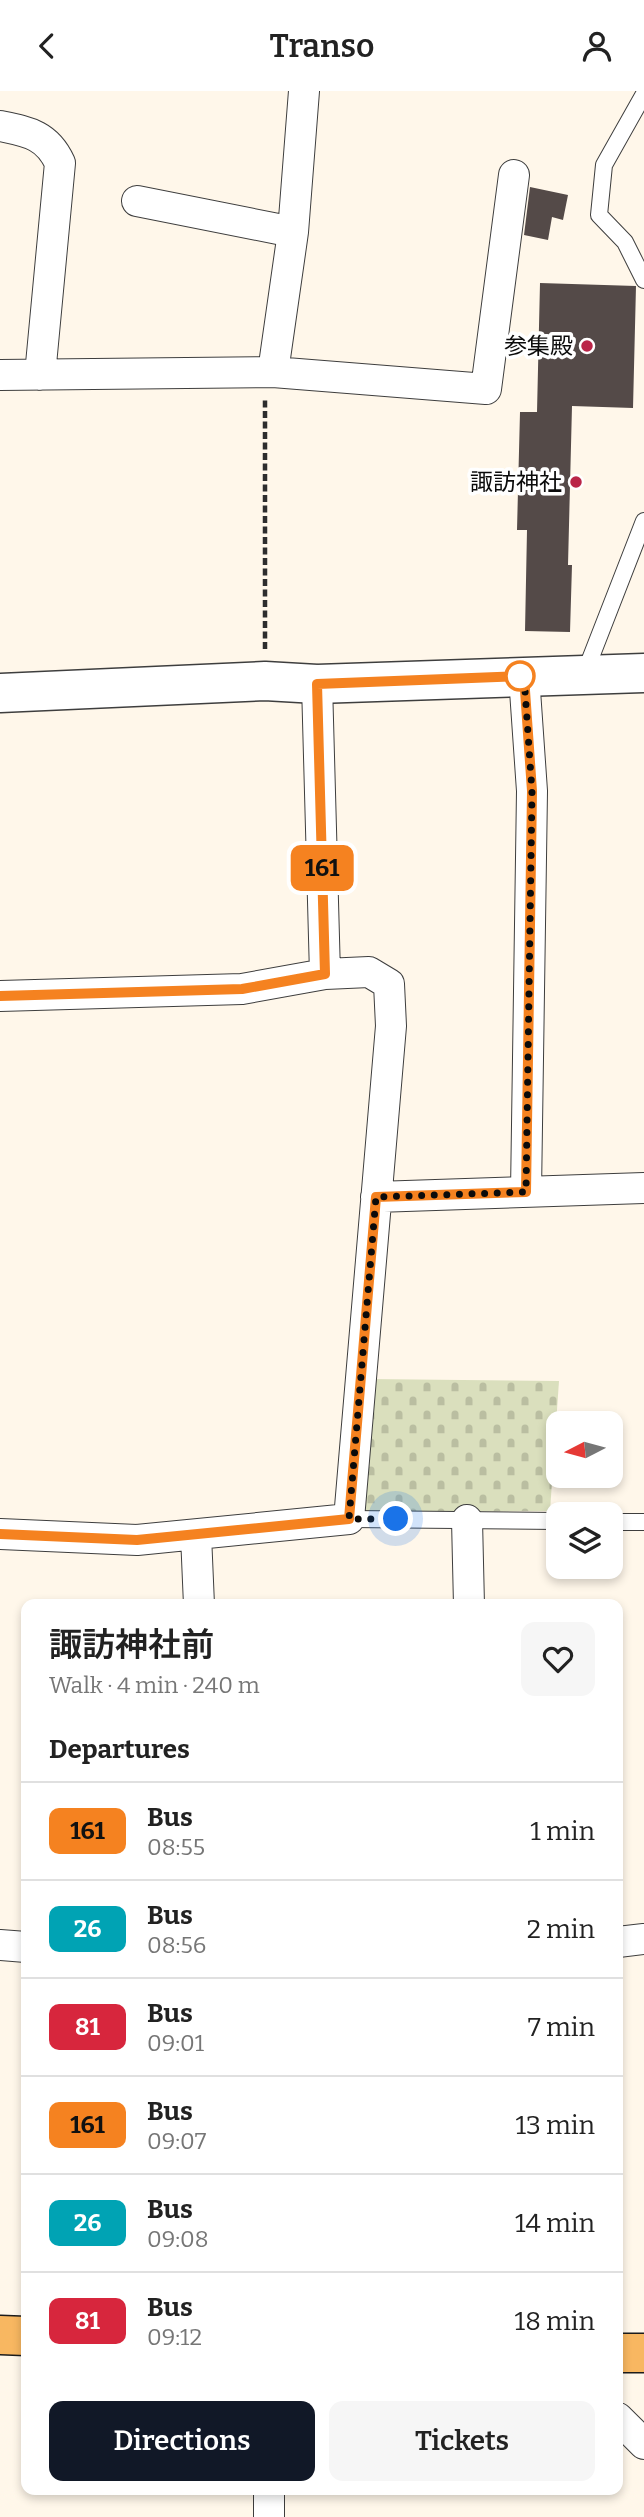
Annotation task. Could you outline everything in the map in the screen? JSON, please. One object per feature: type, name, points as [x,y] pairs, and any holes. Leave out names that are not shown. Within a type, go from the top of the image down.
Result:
[{"type":"main road","points":[[0,2335],[21,2336]]},
{"type":"main road","points":[[623,2353],[644,2353]]},
{"type":"street","points":[[272,372],[293,232],[304,91]]},
{"type":"street","points":[[0,126],[25,131],[51,145],[60,163],[40,375]]},
{"type":"street","points":[[0,375],[272,372],[486,389],[514,175]]},
{"type":"street","points":[[137,201],[293,232]]},
{"type":"street","points":[[0,693],[265,681],[317,684],[644,673]]},
{"type":"street","points":[[524,676],[532,791],[526,1192]]},
{"type":"street","points":[[317,684],[325,974]]},
{"type":"street","points":[[0,996],[242,989],[325,974],[369,972],[389,984],[391,1026],[349,1519],[137,1540],[0,1534]]},
{"type":"street","points":[[376,1197],[644,1188]]},
{"type":"street","points":[[467,1520],[469,1599]]},
{"type":"street","points":[[196,1535],[199,1599]]},
{"type":"street","points":[[623,1941],[644,1939]]},
{"type":"street","points":[[0,1945],[21,1947]]},
{"type":"street","points":[[623,2423],[644,2444]]},
{"type":"street","points":[[269,2495],[269,2517]]},
{"type":"lane","points":[[644,94],[604,165],[599,215],[625,242],[644,280]]},
{"type":"lane","points":[[584,675],[644,521]]},
{"type":"lane","points":[[349,1519],[546,1521]]},
{"type":"lane","points":[[623,1522],[644,1522]]},
{"type":"path","points":[[265,681],[265,386],[272,372]]},
{"type":"green space","points":[[368,1379],[559,1381],[557,1411],[546,1411],[546,1488],[552,1488],[551,1502],[546,1502],[546,1511],[359,1512]]},
{"type":"building","points":[[530,187],[568,195],[563,220],[552,217],[548,240],[524,235]]},
{"type":"building","points":[[540,283],[636,286],[633,408],[572,406],[568,565],[572,565],[570,632],[525,631],[527,530],[517,530],[520,412],[537,412]]},
{"type":"bus line","name":"161","points":[[0,996],[242,989],[325,974],[317,684],[524,676],[532,791],[526,1192],[376,1197],[349,1519],[137,1540],[0,1534]]},
{"type":"place","name":"参集殿","points":[[587,346]]},
{"type":"place","name":"諏訪神社","points":[[576,482]]},
{"type":"route","points":[[396,1519],[349,1519],[376,1197],[526,1192],[532,791],[524,676],[520,676]]}]
